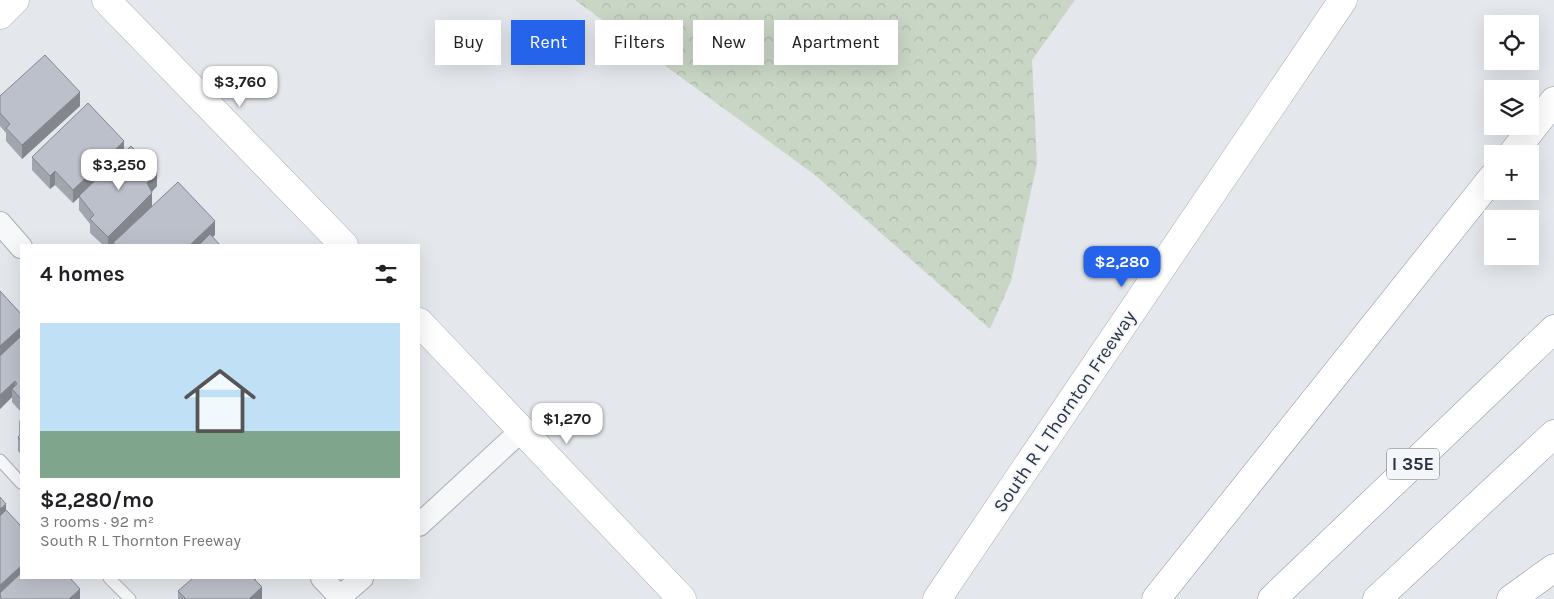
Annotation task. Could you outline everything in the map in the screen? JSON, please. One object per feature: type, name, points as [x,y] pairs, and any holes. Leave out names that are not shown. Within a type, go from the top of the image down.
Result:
[{"type":"main road","points":[[0,15],[15,0]]},
{"type":"main road","points":[[106,0],[343,244]]},
{"type":"main road","name":"South R L Thornton Freeway","points":[[937,599],[1343,0]]},
{"type":"main road","points":[[1519,145],[1554,101]]},
{"type":"main road","points":[[1156,599],[1484,188]]},
{"type":"main road","points":[[1516,364],[1554,313]]},
{"type":"main road","points":[[420,323],[523,429],[682,599]]},
{"type":"main road","name":"I 35E","points":[[1272,599],[1554,329]]},
{"type":"main road","points":[[1377,599],[1554,434]]},
{"type":"main road","points":[[1511,599],[1554,568]]},
{"type":"street","points":[[0,223],[20,246]]},
{"type":"street","points":[[420,524],[523,429]]},
{"type":"street","points":[[323,579],[341,598],[361,579]]},
{"type":"lane","points":[[0,460],[20,482]]},
{"type":"lane","points":[[110,579],[130,599]]},
{"type":"green space","points":[[575,0],[1075,0],[1032,60],[1037,164],[1011,281],[990,329],[815,175],[664,65],[683,65],[683,20],[602,20]]},
{"type":"building","points":[[45,55],[80,92],[22,145],[6,128],[10,124],[0,113],[0,96]]},
{"type":"building","points":[[88,103],[124,141],[73,190],[55,171],[50,176],[32,157]]},
{"type":"building","points":[[131,146],[157,173],[147,183],[152,193],[108,237],[90,219],[94,215],[79,196]]},
{"type":"building","points":[[178,182],[215,221],[191,244],[113,243]]},
{"type":"building","points":[[210,234],[219,244],[200,244]]},
{"type":"building","points":[[0,291],[20,313],[20,328],[0,346]]},
{"type":"building","points":[[20,337],[20,398],[12,389],[17,384],[15,381],[0,395],[0,356]]},
{"type":"building","points":[[0,497],[6,504],[0,509]]},
{"type":"building","points":[[6,510],[20,525],[20,567],[0,585],[0,516]]},
{"type":"building","points":[[20,574],[20,579],[71,579],[80,589],[69,599],[1,599],[0,593]]},
{"type":"building","points":[[192,579],[254,579],[262,587],[249,599],[186,599],[178,591]]}]
